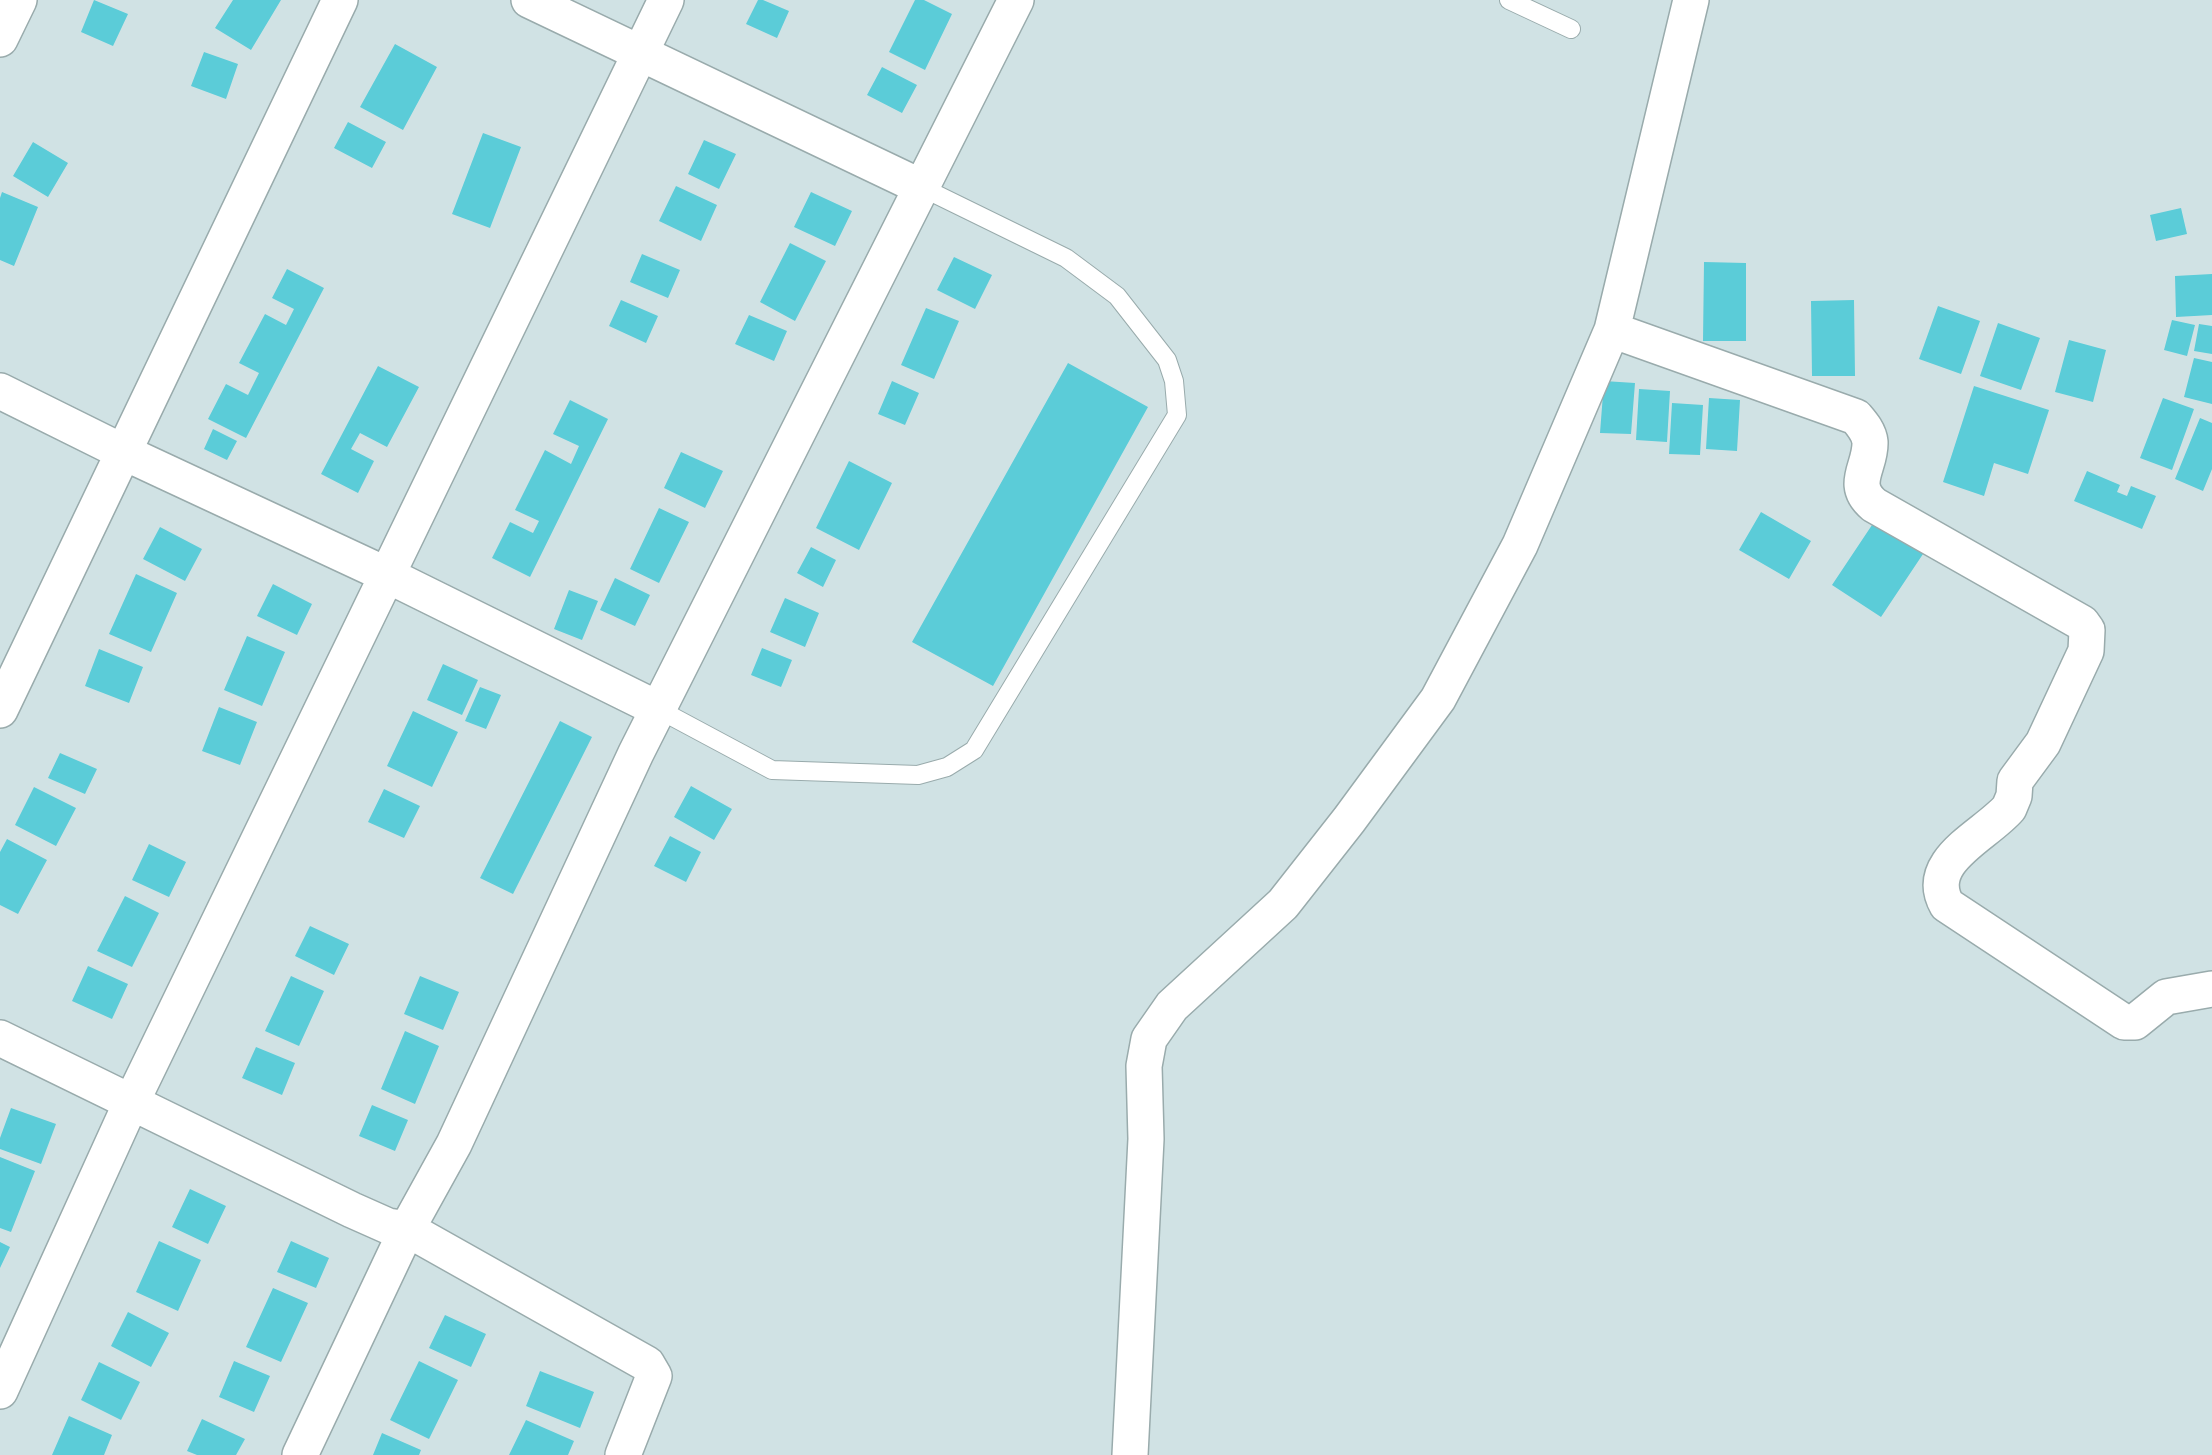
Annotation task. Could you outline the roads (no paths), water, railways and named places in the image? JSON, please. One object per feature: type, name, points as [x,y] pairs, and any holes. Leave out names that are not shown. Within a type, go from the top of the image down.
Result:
[{"type":"street","points":[[0,39],[19,0]]},
{"type":"street","points":[[0,710],[340,0]]},
{"type":"street","points":[[529,0],[921,187]]},
{"type":"street","points":[[0,1391],[131,1102],[666,0]]},
{"type":"street","points":[[300,1455],[407,1229],[454,1144],[658,709],[1016,0]]},
{"type":"street","points":[[1130,1455],[1146,1139],[1144,1066],[1149,1039],[1172,1006],[1283,904],[1438,699],[1520,545],[1612,330],[1691,0]]},
{"type":"street","points":[[1612,330],[1856,417],[1863,425],[1870,442],[1861,483],[1867,499],[2082,623],[2087,630],[2086,651],[2043,743],[2015,781],[2014,796],[2009,808],[1948,863],[1940,882],[1943,898],[1947,905],[2124,1022],[2136,1022],[2166,997],[2212,989]]},
{"type":"street","points":[[0,391],[123,452],[387,575],[658,709]]},
{"type":"street","points":[[0,1038],[352,1210],[388,1226],[407,1229],[648,1364],[654,1376],[623,1455]]},
{"type":"lane","points":[[1509,0],[1571,29]]},
{"type":"lane","points":[[658,709],[772,770],[918,775],[947,767],[974,750],[1177,415],[1174,382],[1167,360],[1117,296],[1066,258],[921,187]]}]
